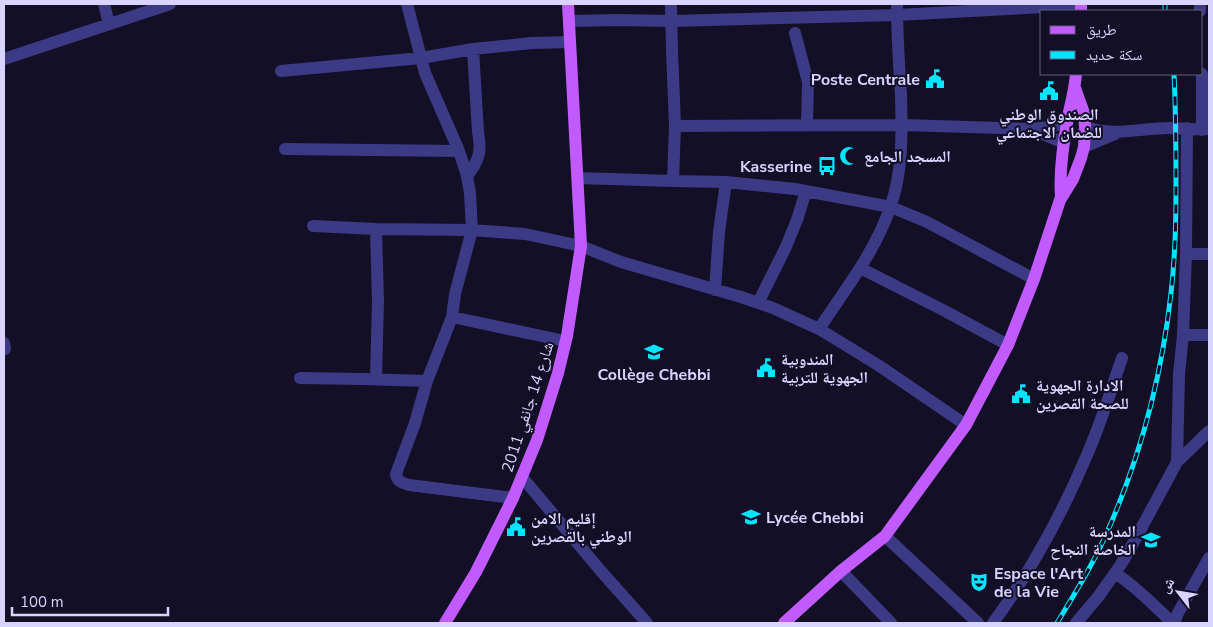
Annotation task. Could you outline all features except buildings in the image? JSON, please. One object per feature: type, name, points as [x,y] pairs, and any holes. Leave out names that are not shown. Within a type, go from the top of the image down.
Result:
[{"type":"main road","name":"شارع 14 جانفي 2011","points":[[445,623],[476,572],[513,498],[537,440],[566,341],[581,246],[568,4]]},
{"type":"main road","points":[[1062,197],[1060,176],[1076,75]]},
{"type":"main road","points":[[784,623],[841,571],[885,536],[966,425],[1008,345],[1034,279],[1062,197],[1078,168],[1084,147],[1085,127],[1082,107],[1075,88]]},
{"type":"main road","points":[[1067,122],[1077,123],[1085,127]]},
{"type":"main road","points":[[1064,143],[1084,147]]},
{"type":"street","points":[[104,4],[109,24]]},
{"type":"street","points":[[4,59],[170,4]]},
{"type":"street","points":[[407,4],[426,73],[459,150],[467,176],[472,230],[452,317],[427,381],[415,423],[396,474],[402,483],[409,485],[513,498]]},
{"type":"street","points":[[671,4],[675,126],[673,181]]},
{"type":"street","points":[[796,4],[796,17]]},
{"type":"street","points":[[569,21],[672,21],[796,17],[897,9],[1081,7]]},
{"type":"street","points":[[819,329],[860,268],[883,226],[897,185],[902,125],[897,9]]},
{"type":"street","points":[[795,33],[808,82],[808,124]]},
{"type":"street","points":[[282,71],[421,58],[473,49],[532,43],[570,42]]},
{"type":"street","points":[[467,176],[480,154],[481,143],[478,132],[473,49]]},
{"type":"street","points":[[1085,127],[1099,131],[1122,132],[1169,128],[1206,130],[1202,75]]},
{"type":"street","points":[[675,126],[902,125],[1031,130],[1067,122]]},
{"type":"street","points":[[1177,462],[1179,374],[1183,335],[1186,254],[1187,128]]},
{"type":"street","points":[[1031,130],[1048,135],[1064,143]]},
{"type":"street","points":[[1084,147],[1122,132]]},
{"type":"street","points":[[284,148],[459,150]]},
{"type":"street","points":[[578,178],[726,182],[795,189],[891,207],[927,222],[1034,279]]},
{"type":"street","points":[[715,290],[719,232],[726,182]]},
{"type":"street","points":[[758,303],[785,249],[806,191]]},
{"type":"street","points":[[313,226],[472,230],[525,234],[581,246],[621,262],[773,308],[819,329],[885,370],[966,425]]},
{"type":"street","points":[[376,229],[378,300],[376,379]]},
{"type":"street","points":[[1186,254],[1209,254]]},
{"type":"street","points":[[860,268],[1008,345]]},
{"type":"street","points":[[452,317],[566,341]]},
{"type":"street","points":[[1183,335],[1206,335]]},
{"type":"street","points":[[993,623],[1051,532],[1098,428],[1122,358]]},
{"type":"street","points":[[300,378],[427,381]]},
{"type":"street","points":[[1076,623],[1098,597],[1123,561],[1177,462],[1209,431]]},
{"type":"street","points":[[522,477],[647,623]]},
{"type":"street","points":[[885,536],[978,623]]},
{"type":"street","points":[[1115,572],[1127,580],[1173,623],[1209,558]]},
{"type":"street","points":[[841,571],[891,623]]},
{"type":"railway","points":[[1165,4],[1165,10]]},
{"type":"railway","points":[[1057,623],[1097,554],[1120,502],[1140,443],[1156,384],[1167,323],[1174,255],[1176,216],[1174,75]]},
{"type":"place","name":"Poste Centrale","points":[[935,79]]},
{"type":"place","name":"الصندوق الوطني للضمان الاجتماعي","points":[[1049,91]]},
{"type":"place","name":"المسجد الجامع","points":[[849,156]]},
{"type":"place","name":"Kasserine","points":[[827,166]]},
{"type":"place","name":"Collège Chebbi","points":[[654,352]]},
{"type":"place","name":"المندوبية الجهوية للتربية","points":[[766,368]]},
{"type":"place","name":"الادارة الجهوية للصحة القصرين","points":[[1021,394]]},
{"type":"place","name":"Lycée Chebbi","points":[[751,517]]},
{"type":"place","name":"إقليم الامن الوطني بالقصرين","points":[[516,527]]},
{"type":"place","name":"المدرسة الخاصة النجاح","points":[[1151,540]]},
{"type":"place","name":"Espace l'Art de la Vie","points":[[979,582]]}]
